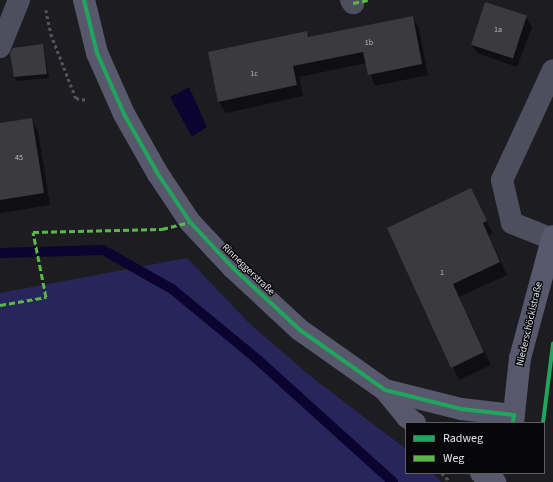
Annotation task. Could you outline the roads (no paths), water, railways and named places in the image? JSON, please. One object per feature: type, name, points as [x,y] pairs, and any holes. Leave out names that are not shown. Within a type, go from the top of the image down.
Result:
[{"type":"main road","name":"Rinneggerstraße","points":[[84,0],[97,53],[124,114],[158,174],[190,222],[233,268],[300,330],[385,390],[407,417],[414,422]]},
{"type":"main road","name":"Niederschöcklstraße","points":[[513,419],[520,358],[552,238]]},
{"type":"main road","name":"Rinneggerstraße","points":[[385,390],[461,409],[513,419]]},
{"type":"main road","points":[[483,474],[495,482]]},
{"type":"lane","points":[[0,47],[19,0]]},
{"type":"lane","points":[[552,238],[512,223],[502,180],[553,70]]},
{"type":"waterway","points":[[0,253],[103,250],[172,289],[258,360],[393,482]]}]
